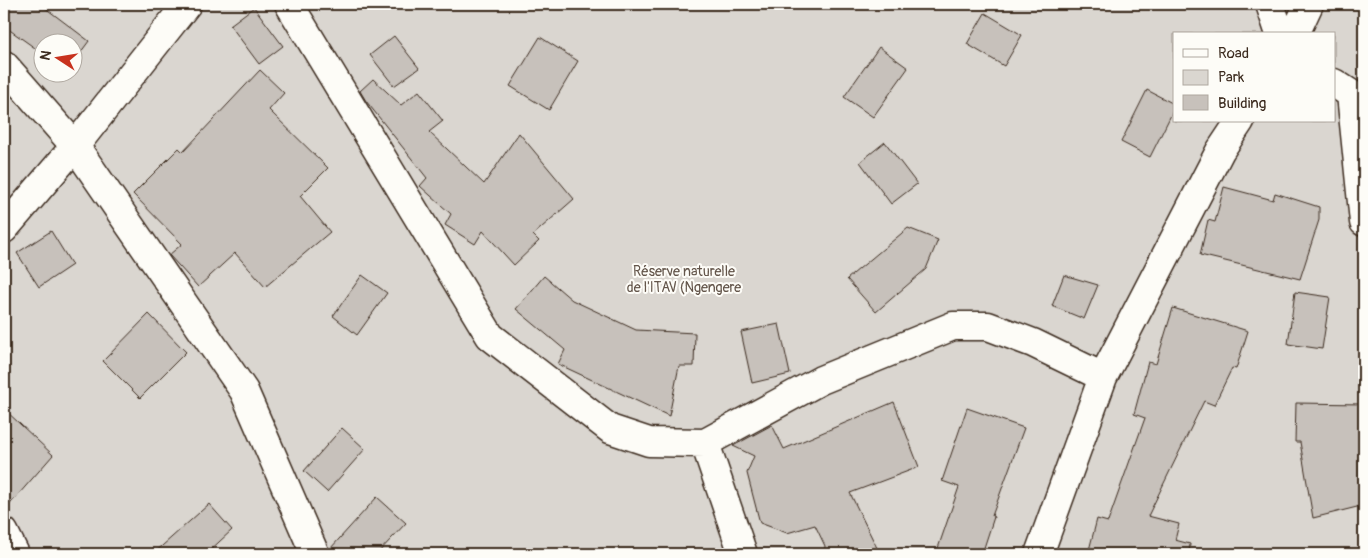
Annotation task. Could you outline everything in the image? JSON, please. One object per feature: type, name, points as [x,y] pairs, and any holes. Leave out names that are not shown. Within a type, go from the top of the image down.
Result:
[{"type":"street","points":[[4,229],[75,146],[187,4]]},
{"type":"street","points":[[289,4],[490,336],[610,430],[649,442],[704,443],[821,380],[952,326],[988,326],[1033,343],[1103,377]]},
{"type":"street","points":[[1270,4],[1279,32]]},
{"type":"street","points":[[1296,32],[1309,4]]},
{"type":"street","points":[[4,65],[75,146],[244,391],[315,554]]},
{"type":"street","points":[[1336,84],[1351,94],[1364,222]]},
{"type":"street","points":[[1039,554],[1103,377],[1220,151],[1239,122]]},
{"type":"street","points":[[704,443],[743,554]]},
{"type":"street","points":[[4,532],[15,554]]},
{"type":"green space","name":"Réserve naturelle de l'ITAV (Ngengere","points":[[4,4],[1364,4],[1364,554],[4,554]]},
{"type":"building","points":[[4,4],[40,4],[77,32],[32,32],[32,46],[4,26]]},
{"type":"building","points":[[254,7],[283,46],[259,64],[230,25]]},
{"type":"building","points":[[985,13],[1022,35],[1004,66],[967,44]]},
{"type":"building","points":[[82,36],[89,41],[82,50]]},
{"type":"building","points":[[394,36],[419,68],[394,86],[370,55]]},
{"type":"building","points":[[540,37],[578,61],[549,110],[510,86]]},
{"type":"building","points":[[879,47],[908,68],[873,117],[844,97]]},
{"type":"building","points":[[260,70],[284,93],[269,110],[328,168],[300,196],[330,232],[265,287],[235,253],[198,287],[169,255],[182,244],[133,194],[179,148],[183,152]]},
{"type":"building","points":[[373,79],[401,105],[419,91],[443,121],[429,132],[484,184],[519,133],[574,199],[533,235],[539,241],[514,265],[483,231],[475,244],[445,225],[451,214],[420,186],[427,178],[366,101],[360,91]]},
{"type":"building","points":[[1147,90],[1173,103],[1173,111],[1150,157],[1121,142]]},
{"type":"building","points":[[885,142],[917,184],[891,204],[860,162]]},
{"type":"building","points":[[1224,187],[1273,200],[1275,193],[1319,207],[1319,220],[1300,279],[1200,255],[1208,220],[1215,222]]},
{"type":"building","points":[[908,228],[938,240],[926,269],[876,312],[847,279]]},
{"type":"building","points":[[51,231],[72,265],[39,287],[17,253]]},
{"type":"building","points":[[362,275],[387,293],[357,335],[333,316]]},
{"type":"building","points":[[1064,275],[1098,285],[1084,319],[1052,306]]},
{"type":"building","points":[[544,276],[572,300],[636,330],[695,333],[694,366],[679,366],[669,416],[558,364],[565,350],[516,309]]},
{"type":"building","points":[[1295,292],[1330,297],[1322,349],[1288,344]]},
{"type":"building","points":[[1173,308],[1248,331],[1236,369],[1232,368],[1214,405],[1204,401],[1148,516],[1179,524],[1175,540],[1190,544],[1189,554],[1088,554],[1097,519],[1108,522],[1145,418],[1134,414],[1148,362],[1156,364]]},
{"type":"building","points":[[149,314],[186,352],[140,398],[103,361]]},
{"type":"building","points":[[779,324],[790,374],[752,383],[741,332]]},
{"type":"building","points":[[894,402],[919,467],[850,493],[880,554],[824,554],[825,546],[815,525],[787,533],[760,523],[747,473],[754,456],[733,446],[772,425],[784,449]]},
{"type":"building","points":[[1296,403],[1363,404],[1361,506],[1313,518],[1300,442],[1295,442]]},
{"type":"building","points":[[967,408],[1024,428],[992,516],[994,517],[982,554],[936,554],[959,487],[942,481]]},
{"type":"building","points":[[4,409],[53,455],[4,511]]},
{"type":"building","points":[[342,428],[365,449],[327,492],[304,471]]},
{"type":"building","points":[[377,497],[406,523],[377,554],[330,554],[330,549]]},
{"type":"building","points":[[209,504],[232,530],[206,554],[153,554]]}]
